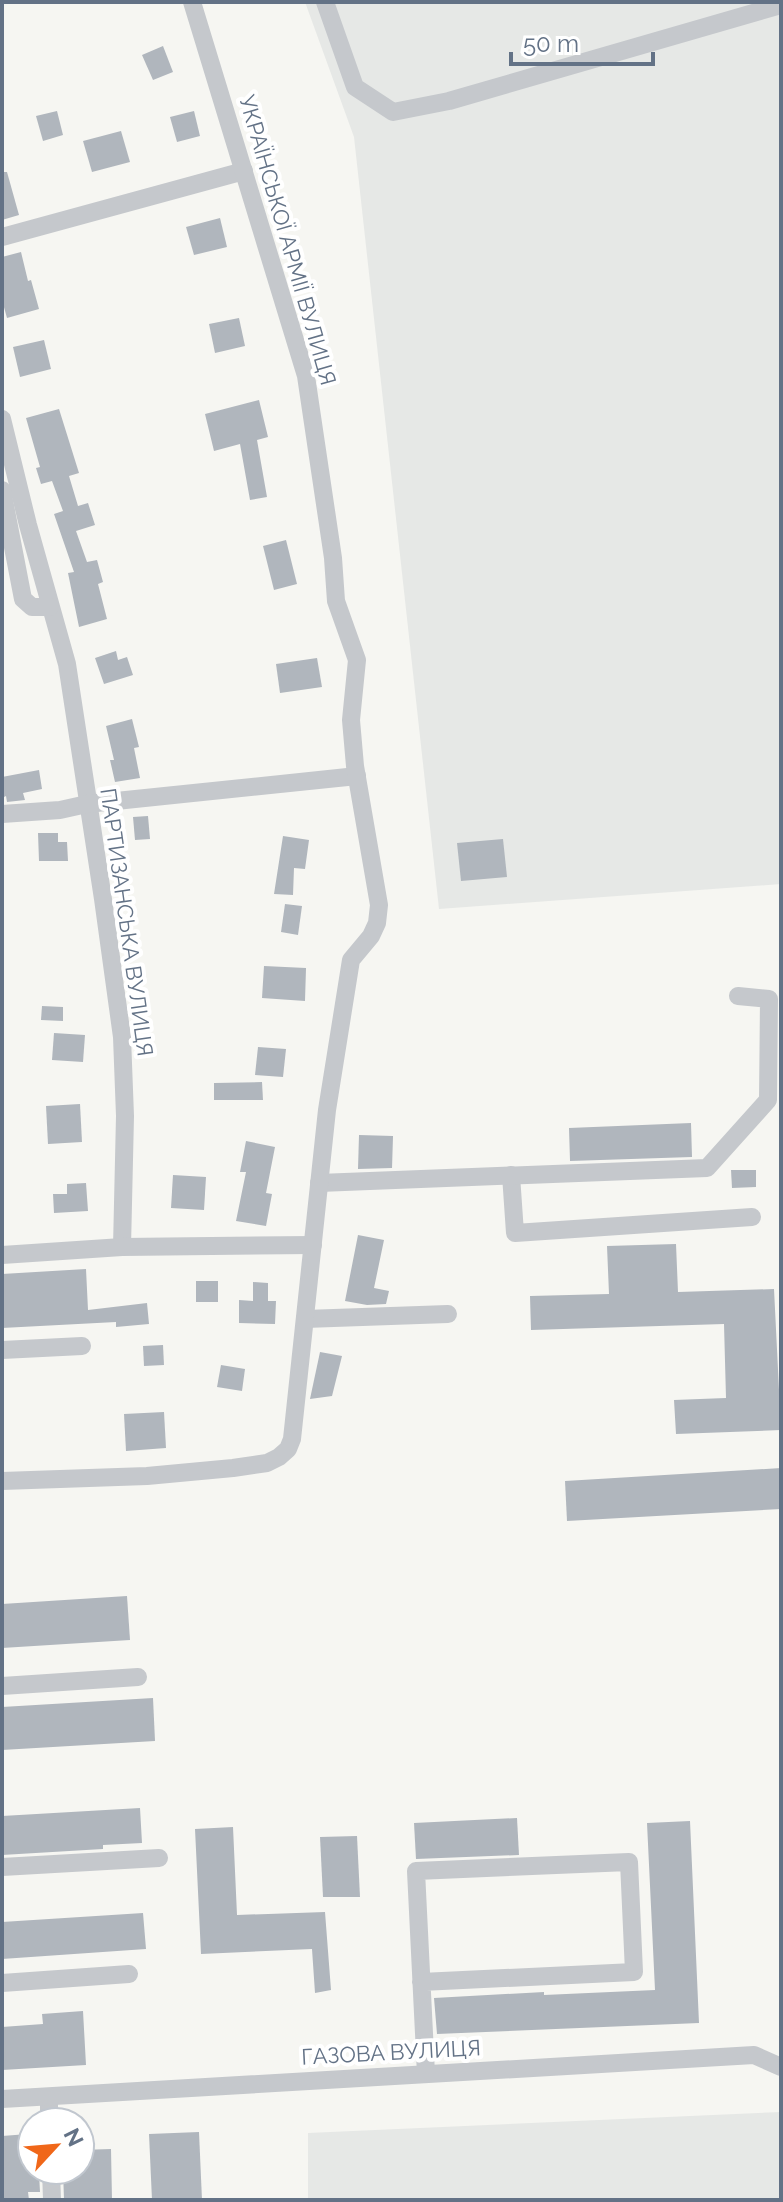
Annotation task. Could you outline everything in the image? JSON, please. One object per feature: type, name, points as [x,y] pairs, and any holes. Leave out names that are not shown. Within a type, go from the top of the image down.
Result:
[{"type":"street","name":"УКРАЇНСЬКОЇ АРМІЇ ВУЛИЦЯ","points":[[2,1481],[147,1476],[233,1468],[267,1463],[288,1449],[292,1439],[327,1110],[351,960],[371,936],[377,923],[379,905],[357,776],[351,720],[357,660],[336,601],[333,558],[306,376],[192,2]]},
{"type":"street","points":[[325,2],[355,87],[393,112],[449,101],[781,5]]},
{"type":"street","points":[[2,237],[244,171]]},
{"type":"street","name":"ПАРТИЗАНСЬКА ВУЛИЦЯ","points":[[2,419],[67,664],[122,1037],[125,1116],[122,1247]]},
{"type":"street","points":[[2,490],[23,599],[32,607],[50,607]]},
{"type":"street","points":[[2,814],[357,776]]},
{"type":"street","points":[[319,1183],[707,1168],[768,1100],[769,999],[738,996]]},
{"type":"street","points":[[511,1175],[515,1233],[752,1217]]},
{"type":"street","points":[[2,1255],[122,1247],[313,1245]]},
{"type":"street","points":[[305,1319],[448,1314]]},
{"type":"street","points":[[2,1350],[82,1346]]},
{"type":"street","points":[[2,1686],[138,1677]]},
{"type":"street","points":[[2,1867],[159,1858]]},
{"type":"street","points":[[421,1982],[634,1972],[629,1862],[416,1871],[421,1982],[426,2074]]},
{"type":"street","points":[[2,1983],[129,1974]]},
{"type":"street","name":"ГАЗОВА ВУЛИЦЯ","points":[[2,2099],[754,2055],[781,2067]]},
{"type":"street","points":[[49,2097],[49,2106]]},
{"type":"shaded area","points":[[305,2],[781,2],[781,884],[439,909],[354,137]]},
{"type":"shaded area","points":[[781,2112],[781,2200],[308,2200],[308,2133]]},
{"type":"building","points":[[163,46],[173,72],[153,80],[142,55]]},
{"type":"building","points":[[57,111],[63,135],[43,141],[36,116]]},
{"type":"building","points":[[194,111],[200,136],[177,142],[170,117]]},
{"type":"building","points":[[121,131],[130,162],[92,172],[83,141]]},
{"type":"building","points":[[2,172],[7,172],[19,215],[2,220]]},
{"type":"building","points":[[220,218],[227,247],[194,255],[186,227]]},
{"type":"building","points":[[21,252],[39,309],[7,318],[2,300],[2,257]]},
{"type":"building","points":[[239,318],[245,346],[215,353],[209,324]]},
{"type":"building","points":[[44,340],[51,369],[20,377],[13,347]]},
{"type":"building","points":[[259,400],[268,437],[257,440],[267,497],[250,500],[240,444],[214,451],[205,414]]},
{"type":"building","points":[[59,409],[79,473],[69,476],[78,506],[88,503],[95,525],[76,531],[87,562],[97,560],[103,582],[98,584],[107,619],[79,627],[68,573],[74,572],[54,514],[63,511],[52,481],[41,484],[36,468],[40,467],[26,418]]},
{"type":"building","points":[[286,540],[297,584],[274,590],[263,546]]},
{"type":"building","points":[[116,651],[118,660],[127,657],[133,675],[104,684],[95,658]]},
{"type":"building","points":[[317,658],[322,687],[280,693],[276,664]]},
{"type":"building","points":[[132,719],[139,747],[134,748],[140,778],[115,782],[110,760],[114,760],[106,726]]},
{"type":"building","points":[[39,770],[42,789],[23,793],[25,800],[7,802],[6,796],[2,798],[2,777]]},
{"type":"building","points":[[148,816],[150,839],[135,840],[133,817]]},
{"type":"building","points":[[38,833],[58,833],[58,842],[67,842],[68,861],[39,861]]},
{"type":"building","points":[[283,836],[309,840],[305,869],[294,868],[293,895],[274,894]]},
{"type":"building","points":[[503,839],[507,877],[461,881],[457,843]]},
{"type":"building","points":[[285,904],[302,906],[298,935],[281,932]]},
{"type":"building","points":[[264,966],[306,968],[305,1001],[262,998]]},
{"type":"building","points":[[42,1006],[63,1007],[63,1021],[41,1020]]},
{"type":"building","points":[[54,1033],[85,1035],[83,1062],[52,1060]]},
{"type":"building","points":[[258,1047],[286,1049],[283,1077],[255,1075]]},
{"type":"building","points":[[262,1082],[263,1100],[214,1100],[214,1083]]},
{"type":"building","points":[[80,1104],[82,1142],[48,1144],[46,1106]]},
{"type":"building","points":[[691,1123],[692,1157],[570,1161],[569,1128]]},
{"type":"building","points":[[359,1135],[393,1136],[392,1168],[358,1169]]},
{"type":"building","points":[[246,1141],[275,1147],[266,1193],[272,1194],[266,1226],[236,1221],[246,1172],[240,1172]]},
{"type":"building","points":[[731,1170],[756,1170],[756,1187],[732,1188]]},
{"type":"building","points":[[173,1175],[206,1177],[204,1210],[171,1208]]},
{"type":"building","points":[[86,1183],[88,1211],[54,1213],[53,1194],[67,1194],[67,1184]]},
{"type":"building","points":[[358,1235],[384,1240],[374,1288],[389,1291],[386,1304],[345,1301]]},
{"type":"building","points":[[676,1244],[678,1292],[774,1289],[781,1430],[676,1434],[674,1400],[726,1398],[724,1324],[531,1330],[530,1296],[609,1294],[607,1246]]},
{"type":"building","points":[[86,1269],[88,1310],[147,1303],[149,1324],[116,1327],[116,1322],[2,1328],[2,1274]]},
{"type":"building","points":[[196,1281],[218,1281],[218,1302],[196,1302]]},
{"type":"building","points":[[253,1282],[268,1283],[268,1301],[276,1301],[275,1324],[239,1323],[239,1300],[253,1301]]},
{"type":"building","points":[[163,1345],[164,1365],[144,1366],[143,1346]]},
{"type":"building","points":[[320,1352],[342,1356],[332,1396],[310,1399]]},
{"type":"building","points":[[221,1365],[245,1369],[242,1391],[217,1387]]},
{"type":"building","points":[[164,1412],[166,1448],[126,1451],[124,1414]]},
{"type":"building","points":[[781,1468],[781,1509],[567,1521],[565,1481]]},
{"type":"building","points":[[127,1596],[130,1640],[2,1648],[2,1604]]},
{"type":"building","points":[[153,1698],[155,1741],[2,1750],[2,1707]]},
{"type":"building","points":[[140,1808],[142,1843],[103,1845],[103,1849],[2,1855],[2,1816]]},
{"type":"building","points":[[517,1818],[519,1855],[416,1859],[414,1823]]},
{"type":"building","points":[[690,1821],[699,2023],[437,2034],[434,1998],[655,1990],[647,1823]]},
{"type":"building","points":[[233,1827],[237,1915],[325,1912],[331,1990],[315,1993],[312,1949],[201,1954],[195,1829]]},
{"type":"building","points":[[357,1836],[360,1897],[323,1897],[320,1837]]},
{"type":"building","points":[[143,1913],[146,1949],[2,1959],[2,1922]]},
{"type":"building","points":[[83,2011],[86,2065],[2,2070],[2,2027],[43,2024],[42,2014]]},
{"type":"building","points":[[199,2132],[202,2200],[152,2200],[149,2134]]},
{"type":"building","points":[[16,2135],[16,2186],[40,2186],[40,2192],[28,2192],[29,2200],[2,2200],[2,2136]]},
{"type":"building","points":[[96,2149],[111,2149],[112,2200],[64,2200],[64,2186],[96,2186]]}]
